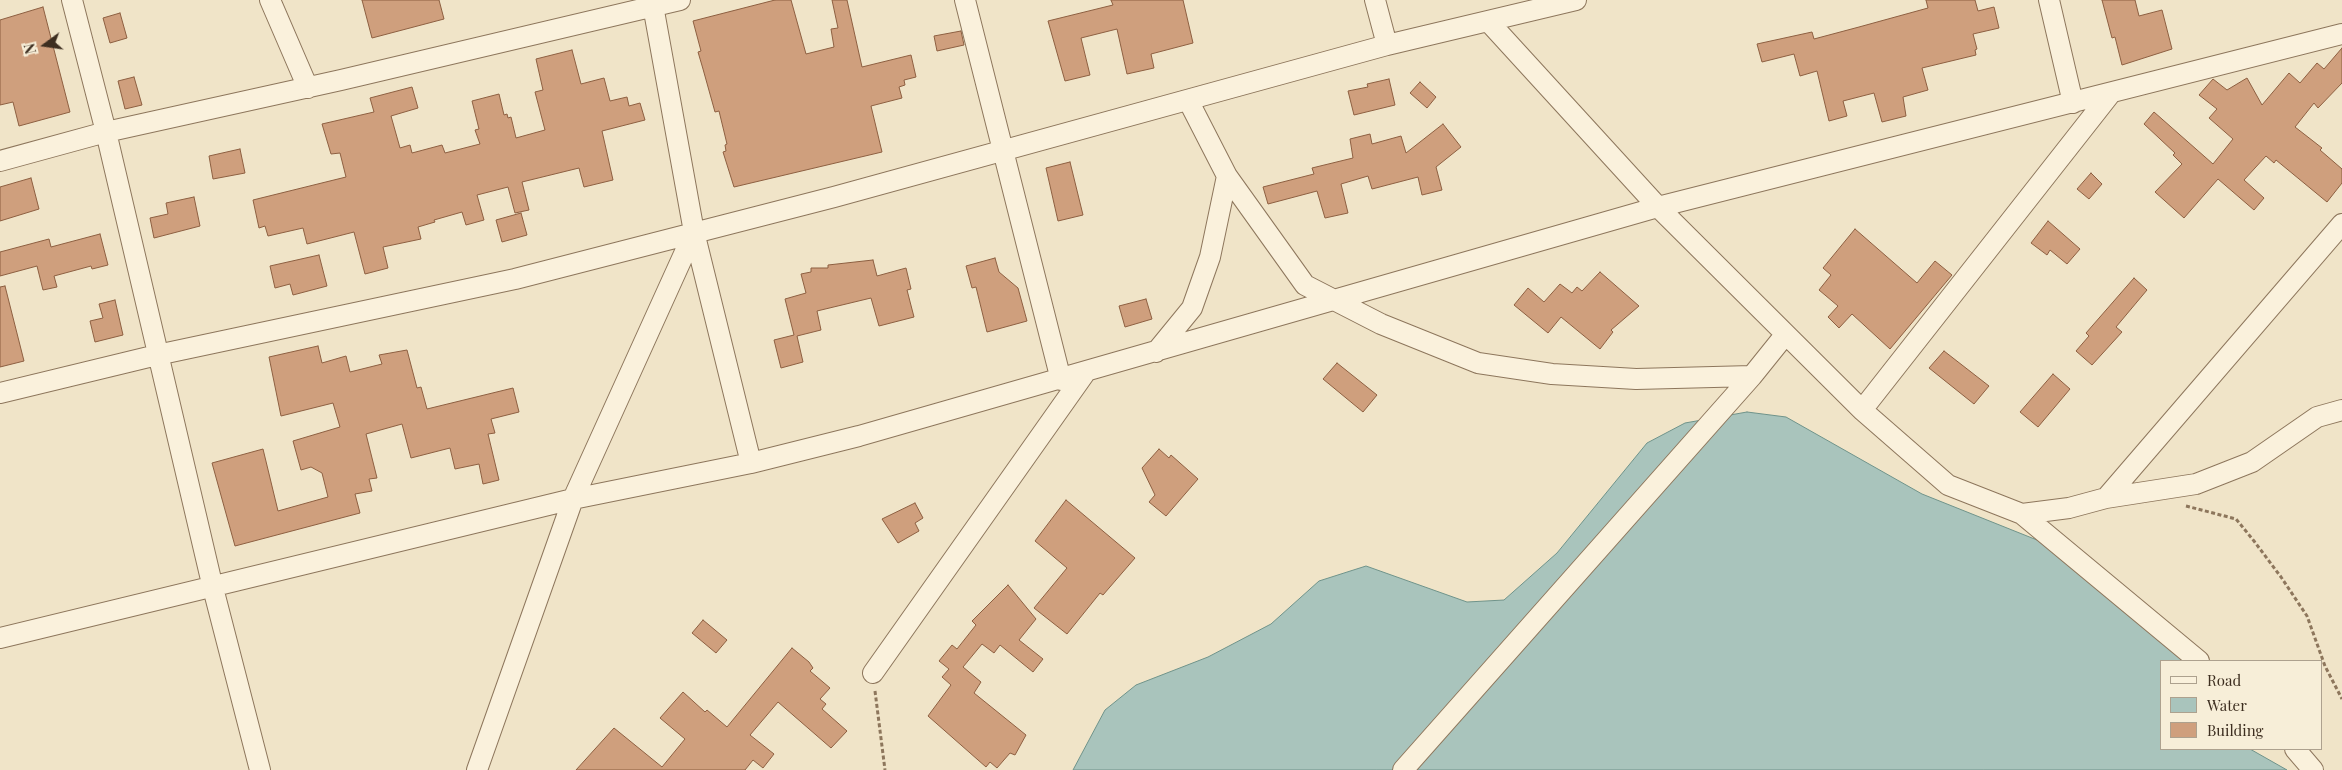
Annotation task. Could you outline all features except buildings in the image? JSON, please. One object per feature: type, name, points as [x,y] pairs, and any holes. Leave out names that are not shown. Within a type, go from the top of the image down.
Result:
[{"type":"street","points":[[72,0],[106,132],[213,588],[260,770]]},
{"type":"street","points":[[270,0],[308,88]]},
{"type":"street","points":[[0,161],[106,132],[308,88],[653,3],[680,0]]},
{"type":"street","points":[[965,0],[1061,380]]},
{"type":"street","points":[[1375,0],[1387,45]]},
{"type":"street","points":[[0,393],[157,355],[515,279],[834,197],[1387,45],[1576,0]]},
{"type":"street","points":[[2049,0],[2073,103]]},
{"type":"street","points":[[653,3],[694,232],[751,463]]},
{"type":"street","points":[[1488,21],[1658,207],[1862,410],[1948,485],[2022,514],[2198,660]]},
{"type":"street","points":[[0,638],[573,500],[751,463],[859,436],[1061,380],[1658,207],[2342,34]]},
{"type":"street","points":[[1862,410],[2112,93]]},
{"type":"street","points":[[1188,100],[1227,176],[1305,285],[1381,324],[1478,363],[1552,374],[1636,380],[1752,376]]},
{"type":"street","points":[[1156,352],[1192,308],[1210,258],[1227,176]]},
{"type":"street","points":[[2106,498],[2342,224]]},
{"type":"street","points":[[477,770],[573,500],[694,232]]},
{"type":"street","points":[[1404,770],[1752,376],[1785,335]]},
{"type":"street","points":[[873,673],[1085,373]]},
{"type":"street","points":[[2022,514],[2069,508],[2106,498],[2196,484],[2252,462],[2317,417],[2342,410]]},
{"type":"street","points":[[2296,750],[2313,770]]},
{"type":"path","points":[[2180,505],[2236,519],[2254,540],[2282,576],[2306,616],[2325,666],[2342,699]]},
{"type":"path","points":[[873,673],[885,770]]},
{"type":"water","points":[[1747,412],[1786,417],[1922,494],[2047,544],[2118,607],[2185,660],[2160,660],[2160,750],[2252,750],[2287,770],[1073,770],[1105,710],[1136,685],[1208,657],[1271,624],[1319,581],[1366,566],[1467,602],[1504,600],[1557,553],[1647,443],[1685,423]]}]
